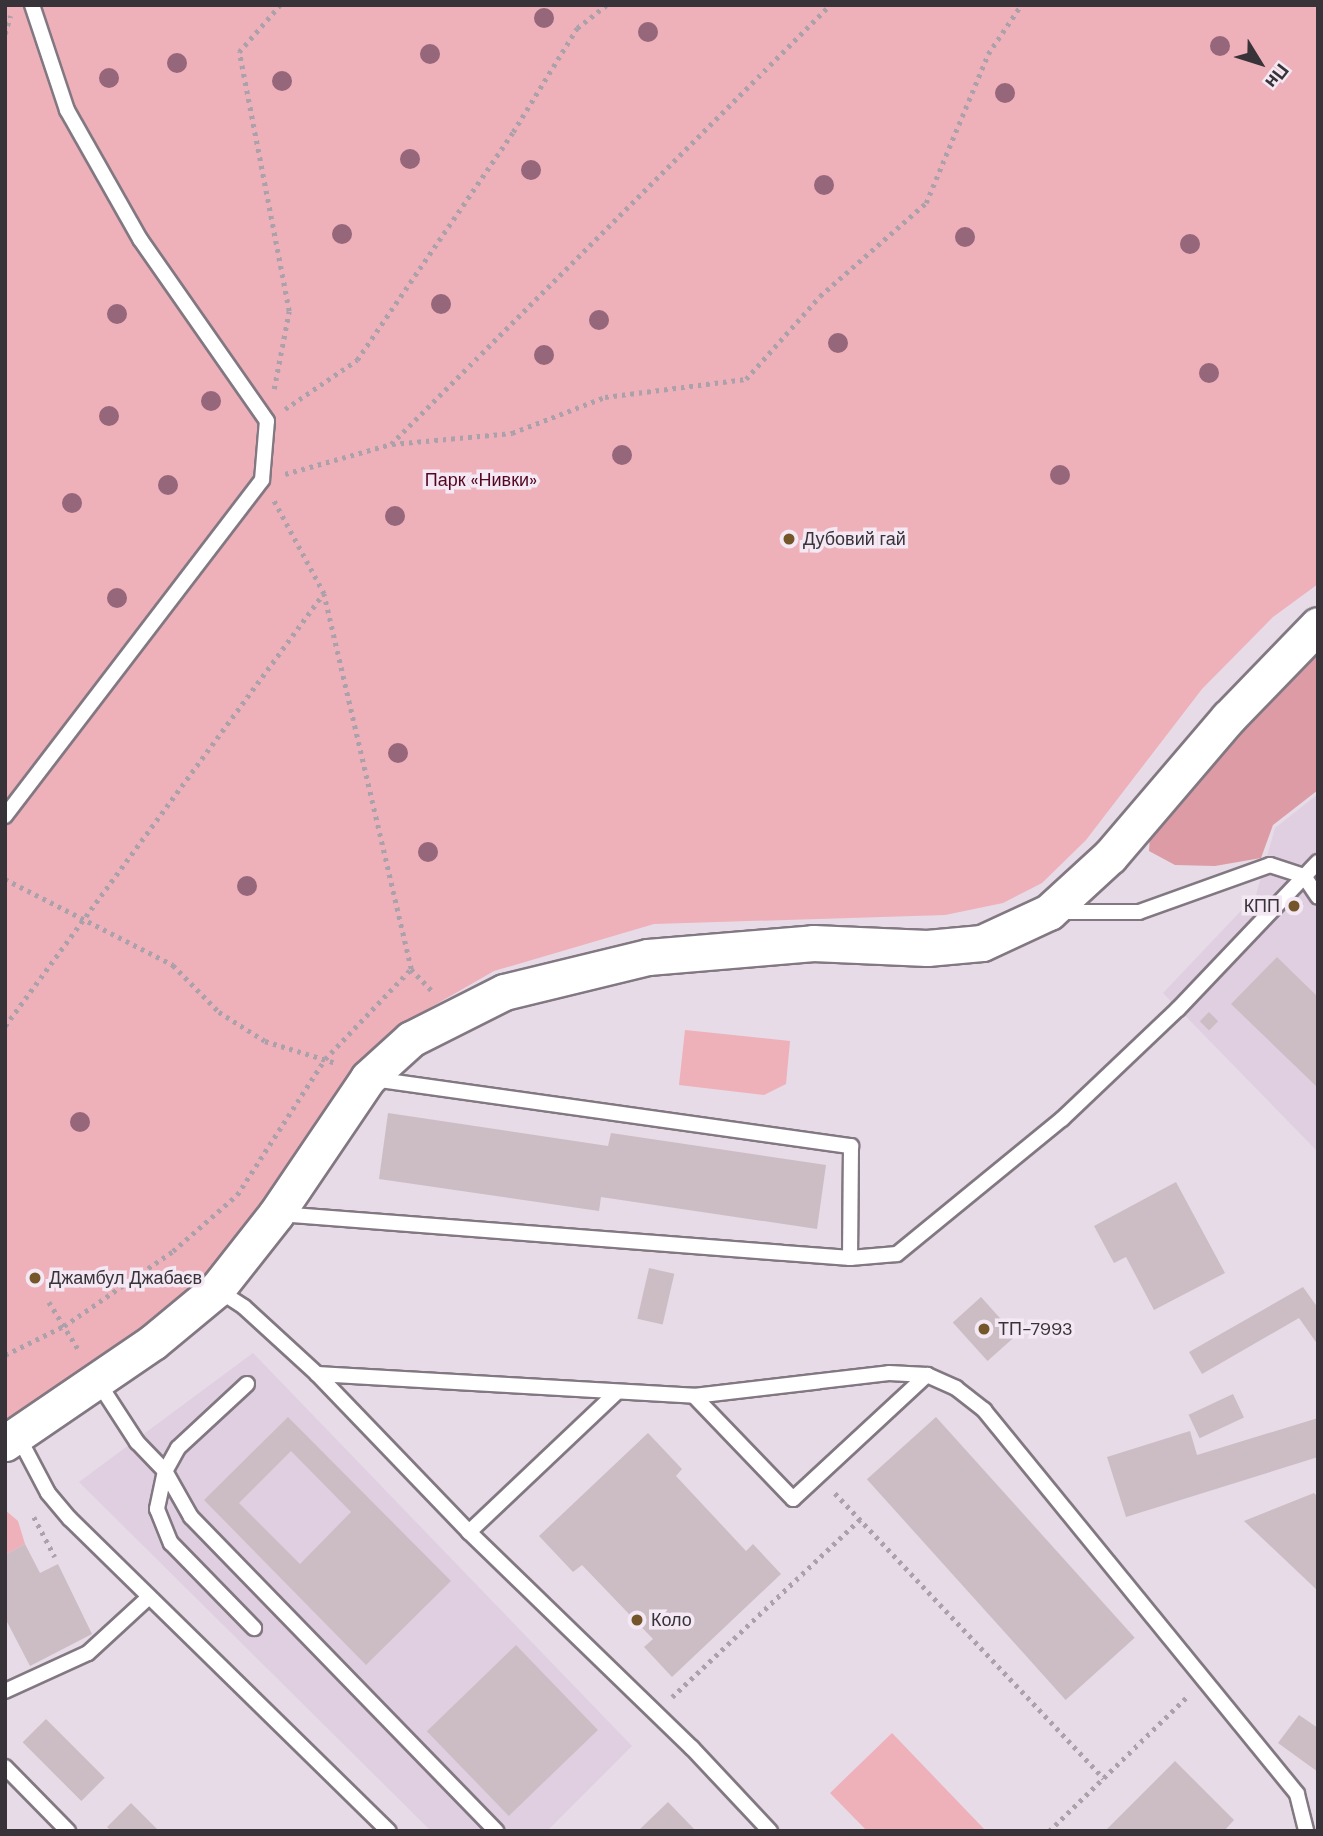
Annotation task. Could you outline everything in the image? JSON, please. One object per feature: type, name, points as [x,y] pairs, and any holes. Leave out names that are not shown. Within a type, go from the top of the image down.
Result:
[{"type":"street","points":[[12,1439],[98,1382],[217,1289],[276,1214],[358,1073],[411,1038],[517,988],[648,957],[813,943],[927,948],[982,943],[1049,912],[1111,856],[1228,718],[1318,625]]},
{"type":"lane","points":[[5,816],[262,480],[267,421],[140,239],[67,110],[32,5]]},
{"type":"lane","points":[[276,1214],[850,1258],[897,1254],[973,1196],[1178,1009],[1318,862]]},
{"type":"lane","points":[[1049,912],[1139,912],[1270,865],[1304,876],[1318,897]]},
{"type":"lane","points":[[358,1073],[851,1146],[850,1258]]},
{"type":"lane","points":[[217,1289],[244,1307],[317,1374],[469,1532],[692,1748],[770,1831]]},
{"type":"lane","points":[[317,1374],[694,1396],[889,1373],[927,1375],[956,1388],[984,1410],[1297,1794],[1306,1831]]},
{"type":"lane","points":[[694,1396],[793,1499],[927,1375]]},
{"type":"lane","points":[[98,1382],[137,1442],[165,1471],[191,1517],[496,1831]]},
{"type":"lane","points":[[247,1384],[178,1448],[165,1471],[157,1508],[171,1543],[254,1628]]},
{"type":"lane","points":[[469,1532],[615,1392]]},
{"type":"lane","points":[[12,1439],[48,1493],[149,1597],[388,1831]]},
{"type":"lane","points":[[5,1691],[88,1653],[149,1597]]},
{"type":"lane","points":[[5,1767],[68,1831]]},
{"type":"path","points":[[267,421],[289,311],[239,52],[280,5]]},
{"type":"path","points":[[267,421],[357,360],[513,132],[577,28],[606,5]]},
{"type":"path","points":[[391,444],[830,5]]},
{"type":"path","points":[[436,994],[411,969],[324,594],[262,480],[391,444],[512,433],[605,397],[746,379],[820,296],[926,204],[988,54],[1021,5]]},
{"type":"path","points":[[5,1026],[324,594]]},
{"type":"path","points":[[5,879],[173,965],[219,1012],[265,1041],[325,1059],[358,1073]]},
{"type":"path","points":[[5,1355],[64,1326],[173,1251],[237,1195],[325,1059],[411,969]]},
{"type":"path","points":[[49,1302],[64,1326]]},
{"type":"path","points":[[835,1492],[1104,1778]]},
{"type":"path","points":[[671,1697],[860,1519]]},
{"type":"path","points":[[1049,1831],[1205,1681]]},
{"type":"shaded area","points":[[1318,652],[1318,790],[1273,825],[1261,858],[1215,866],[1175,865],[1149,851],[1150,833],[1184,790]]},
{"type":"shaded area","points":[[1318,794],[1318,1152],[1163,993],[1256,895],[1275,828]]},
{"type":"shaded area","points":[[253,1353],[632,1746],[547,1831],[431,1831],[79,1482]]},
{"type":"green space","name":"Парк «Нивки»","points":[[5,5],[1318,5],[1318,584],[1273,617],[1202,689],[1086,840],[1042,883],[1003,903],[945,915],[654,924],[494,971],[419,1014],[358,1061],[238,1251],[149,1327],[5,1425]]},
{"type":"green space","points":[[685,1030],[790,1041],[786,1084],[764,1095],[679,1085]]},
{"type":"green space","points":[[5,1510],[18,1521],[25,1544],[5,1555]]},
{"type":"green space","points":[[892,1733],[986,1831],[867,1831],[830,1793]]},
{"type":"building","name":"КПП","points":[[1295,896],[1304,904],[1293,916],[1284,908]]},
{"type":"building","points":[[1277,957],[1318,997],[1318,1088],[1231,1004]]},
{"type":"building","points":[[1209,1012],[1218,1021],[1209,1030],[1200,1021]]},
{"type":"building","points":[[388,1113],[608,1146],[611,1133],[826,1165],[817,1229],[601,1197],[599,1211],[379,1179]]},
{"type":"building","points":[[1176,1182],[1225,1273],[1154,1310],[1126,1257],[1114,1263],[1094,1226]]},
{"type":"building","points":[[649,1268],[674,1274],[663,1325],[637,1319]]},
{"type":"building","points":[[1303,1287],[1318,1308],[1318,1345],[1299,1318],[1202,1374],[1189,1352]]},
{"type":"building","name":"ТП-7993","points":[[981,1297],[1016,1336],[988,1361],[953,1322]]},
{"type":"building","points":[[1233,1394],[1244,1418],[1200,1438],[1189,1415]]},
{"type":"building","points":[[288,1417],[451,1581],[366,1665],[204,1500]],"holes":[[[291,1451],[351,1512],[300,1564],[239,1503]]]},
{"type":"building","points":[[936,1417],[1135,1638],[1066,1700],[867,1479]]},
{"type":"building","points":[[1318,1418],[1318,1457],[1126,1517],[1107,1457],[1190,1431],[1197,1455]]},
{"type":"building","points":[[648,1433],[682,1469],[676,1476],[746,1551],[753,1544],[781,1574],[672,1677],[644,1647],[653,1639],[582,1565],[573,1572],[539,1536]]},
{"type":"building","points":[[1314,1493],[1318,1497],[1318,1591],[1244,1521]]},
{"type":"building","points":[[25,1544],[40,1573],[58,1564],[92,1634],[30,1666],[5,1618],[5,1555]]},
{"type":"building","points":[[516,1645],[598,1730],[509,1816],[427,1731]]},
{"type":"building","points":[[1299,1715],[1318,1728],[1318,1772],[1278,1743]]},
{"type":"building","points":[[46,1719],[105,1778],[81,1801],[23,1742]]},
{"type":"building","points":[[1175,1761],[1234,1820],[1224,1831],[1105,1831]]},
{"type":"building","points":[[668,1802],[696,1831],[638,1831]]},
{"type":"building","points":[[131,1803],[159,1831],[111,1831],[107,1827]]},
{"type":"place","name":"Дубовий гай","points":[[789,539]]},
{"type":"place","name":"КПП","points":[[1294,906]]},
{"type":"place","name":"Джамбул Джабаєв","points":[[35,1278]]},
{"type":"place","name":"ТП-7993","points":[[984,1329]]},
{"type":"place","name":"Коло","points":[[637,1620]]}]
